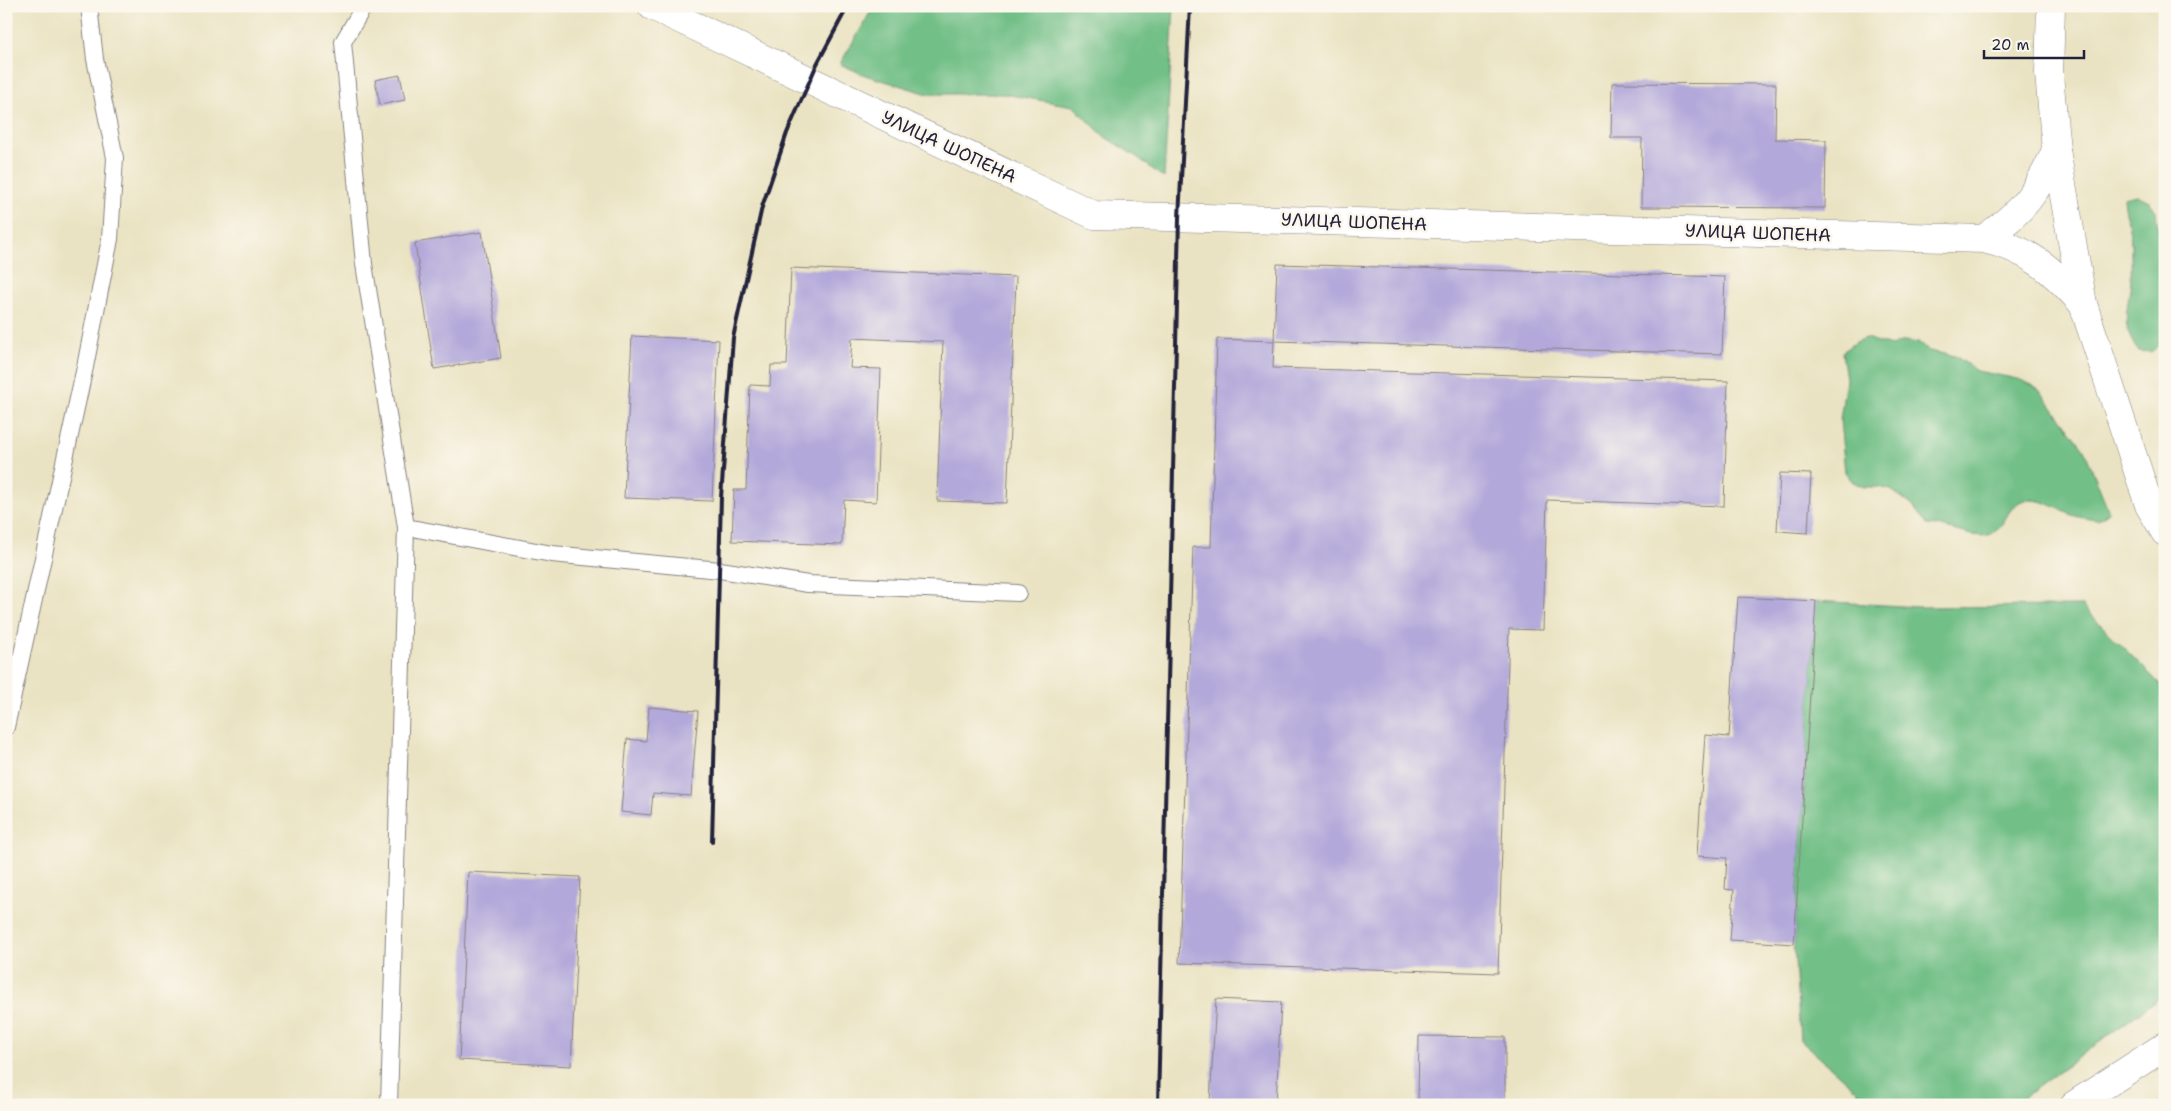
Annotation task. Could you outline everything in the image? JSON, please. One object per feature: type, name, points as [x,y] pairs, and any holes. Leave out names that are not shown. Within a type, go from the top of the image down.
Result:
[{"type":"street","name":"УЛИЦА ШОПЕНА","points":[[652,6],[1094,215],[1984,239],[2010,245],[2034,258],[2061,279],[2083,304]]},
{"type":"street","points":[[2051,6],[2049,74],[2056,150],[2083,304],[2149,505],[2165,532]]},
{"type":"street","points":[[1984,239],[2007,223],[2027,202],[2043,180],[2056,150]]},
{"type":"street","points":[[2074,1105],[2165,1046]]},
{"type":"lane","points":[[6,727],[85,367],[110,239],[115,158],[95,59],[89,6]]},
{"type":"lane","points":[[364,6],[343,42],[364,264],[406,527],[389,1105]]},
{"type":"lane","points":[[406,527],[552,554],[720,570],[808,584],[1018,593]]},
{"type":"green space","points":[[874,6],[1174,6],[1164,178],[1137,157],[1105,137],[1073,106],[1004,94],[928,94],[865,75],[840,64]]},
{"type":"green space","points":[[2137,195],[2149,201],[2156,211],[2159,241],[2165,255],[2165,340],[2151,352],[2138,351],[2129,335],[2126,322],[2131,280],[2131,244],[2124,198]]},
{"type":"green space","points":[[1866,338],[1891,346],[1904,341],[1918,343],[1929,351],[1955,356],[1977,371],[2018,379],[2032,385],[2042,393],[2084,449],[2109,512],[2098,520],[2089,519],[2075,516],[2041,501],[2021,501],[2011,509],[1996,530],[1984,536],[1977,536],[1927,525],[1912,505],[1891,490],[1878,487],[1864,487],[1853,482],[1845,472],[1840,420],[1846,379],[1842,352],[1854,343]]},
{"type":"green space","points":[[1816,601],[1918,607],[2082,606],[2165,689],[2165,994],[2013,1105],[1864,1105],[1865,1098],[1800,1040],[1794,944]]},
{"type":"building","points":[[400,75],[405,100],[380,105],[375,80]]},
{"type":"building","points":[[1612,83],[1776,84],[1775,139],[1826,140],[1825,208],[1641,207],[1642,138],[1611,138]]},
{"type":"building","points":[[482,232],[501,358],[434,369],[415,243]]},
{"type":"building","points":[[1277,264],[1725,277],[1722,354],[1274,341]]},
{"type":"building","points":[[791,268],[1016,277],[1007,503],[937,501],[943,342],[852,338],[850,368],[881,369],[876,502],[844,500],[842,545],[732,541],[734,490],[746,490],[750,385],[770,386],[771,365],[787,365]]},
{"type":"building","points":[[632,336],[719,340],[712,501],[624,498]]},
{"type":"building","points":[[1217,339],[1274,341],[1273,368],[1728,381],[1724,506],[1547,500],[1543,630],[1509,629],[1498,973],[1179,963],[1193,547],[1211,547]]},
{"type":"building","points":[[1780,473],[1811,474],[1808,533],[1777,531]]},
{"type":"building","points":[[1738,597],[1816,601],[1794,944],[1730,940],[1734,890],[1725,889],[1727,858],[1697,856],[1705,735],[1729,737]]},
{"type":"building","points":[[649,707],[698,711],[691,796],[653,793],[651,815],[621,812],[627,739],[646,741]]},
{"type":"building","points":[[468,872],[580,877],[571,1066],[459,1060]]},
{"type":"building","points":[[1216,999],[1281,1002],[1276,1105],[1210,1102]]},
{"type":"building","points":[[1419,1036],[1505,1037],[1505,1105],[1418,1105]]},
{"type":"railway","points":[[712,842],[721,497],[733,338],[762,207],[787,133],[817,64],[848,6]]},
{"type":"railway","points":[[1158,1105],[1179,218],[1190,6]]}]
